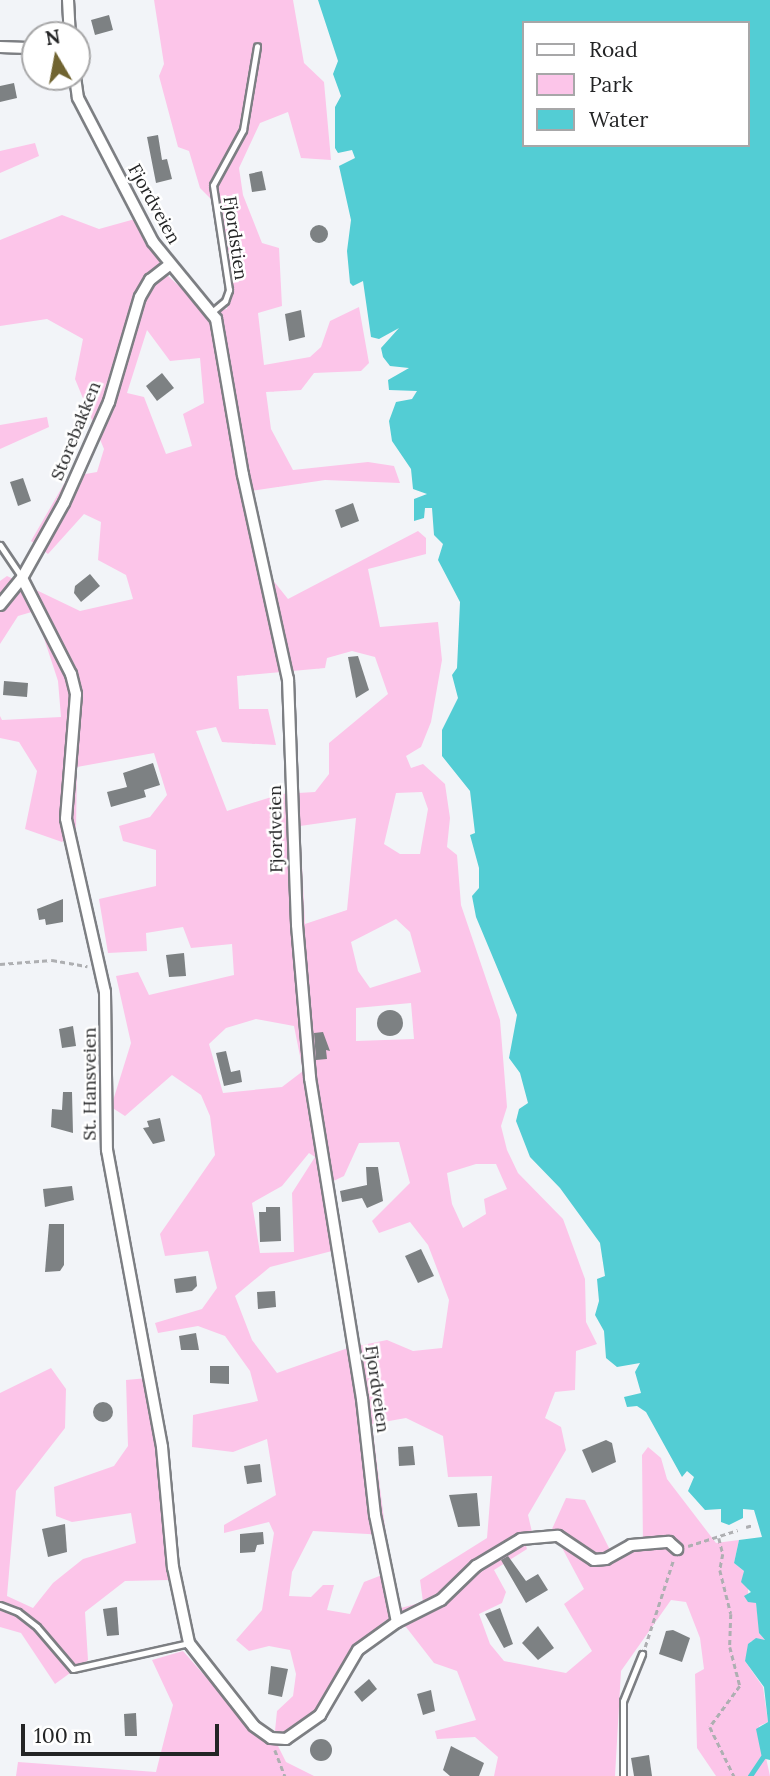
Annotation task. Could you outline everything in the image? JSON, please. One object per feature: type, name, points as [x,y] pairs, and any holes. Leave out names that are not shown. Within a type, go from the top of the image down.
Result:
[{"type":"street","points":[[68,0],[69,21]]},
{"type":"street","points":[[0,47],[21,47]]},
{"type":"street","name":"Fjordveien","points":[[77,91],[78,98],[169,265],[213,311],[288,679],[297,925],[309,1067],[362,1399],[374,1515],[397,1622]]},
{"type":"street","name":"Storebakken","points":[[0,605],[22,578],[86,458],[109,402],[140,297],[150,281],[169,265]]},
{"type":"street","name":"St. Hansveien","points":[[22,578],[71,674],[76,694],[66,819],[100,965],[108,1019],[107,1150],[162,1447],[173,1567],[189,1643]]},
{"type":"street","points":[[189,1643],[254,1726],[274,1738],[294,1736],[313,1723],[358,1650],[397,1622],[441,1600],[468,1572],[521,1539],[558,1536],[594,1560],[606,1559],[631,1545],[669,1542],[677,1549]]},
{"type":"lane","name":"Fjordstien","points":[[213,311],[225,301],[229,290],[214,185],[243,130],[257,46]]},
{"type":"lane","points":[[0,545],[22,578]]},
{"type":"lane","points":[[0,1605],[18,1612],[37,1627],[74,1669],[189,1643]]},
{"type":"lane","points":[[623,1776],[623,1701],[642,1654]]},
{"type":"path","points":[[0,964],[52,960],[100,965]]},
{"type":"path","points":[[746,1527],[753,1525]]},
{"type":"path","points":[[642,1654],[657,1620],[677,1549],[738,1530]]},
{"type":"path","points":[[719,1538],[723,1554],[720,1570],[731,1614],[730,1647],[740,1686],[710,1727],[734,1776]]},
{"type":"path","points":[[274,1738],[285,1776]]},
{"type":"green space","points":[[154,0],[293,0],[304,63],[324,82],[331,160],[301,158],[288,112],[260,123],[239,168],[243,195],[262,243],[279,248],[282,306],[258,313],[264,365],[310,357],[321,347],[330,321],[359,307],[369,363],[361,371],[314,373],[301,390],[266,392],[271,429],[293,470],[368,462],[394,466],[400,483],[325,480],[251,491],[272,579],[288,599],[418,531],[426,538],[426,554],[368,569],[380,627],[438,622],[442,660],[431,722],[421,747],[406,756],[411,768],[423,764],[445,784],[450,818],[447,847],[457,855],[461,905],[500,1020],[507,1107],[501,1126],[507,1150],[518,1173],[563,1219],[585,1279],[586,1322],[597,1344],[576,1351],[575,1390],[555,1392],[545,1418],[561,1427],[566,1450],[528,1515],[532,1532],[523,1536],[527,1549],[494,1570],[506,1592],[502,1603],[479,1614],[490,1644],[504,1661],[566,1673],[592,1651],[564,1604],[584,1589],[552,1529],[566,1498],[585,1500],[611,1552],[643,1547],[642,1455],[648,1447],[661,1458],[667,1479],[716,1543],[739,1540],[734,1563],[744,1571],[742,1583],[748,1586],[748,1599],[756,1603],[760,1634],[765,1640],[751,1641],[745,1661],[763,1687],[768,1722],[759,1726],[770,1776],[716,1776],[697,1748],[695,1674],[704,1669],[700,1638],[686,1602],[671,1600],[621,1671],[615,1776],[494,1776],[498,1757],[475,1737],[437,1739],[435,1731],[476,1720],[457,1671],[434,1663],[406,1627],[386,1620],[351,1649],[324,1701],[301,1729],[278,1746],[286,1762],[314,1776],[16,1776],[18,1762],[156,1772],[173,1705],[152,1660],[183,1651],[254,1732],[267,1739],[275,1731],[277,1711],[293,1696],[296,1674],[290,1650],[269,1646],[249,1651],[236,1640],[262,1610],[274,1533],[269,1522],[224,1533],[224,1525],[276,1495],[267,1439],[233,1452],[192,1447],[193,1415],[258,1401],[250,1371],[225,1336],[198,1326],[158,1333],[155,1323],[202,1309],[217,1288],[208,1251],[165,1256],[160,1234],[215,1155],[210,1116],[201,1095],[172,1075],[125,1116],[111,1107],[131,1043],[116,976],[138,972],[149,995],[234,975],[232,944],[191,948],[183,927],[146,933],[147,951],[108,953],[99,899],[156,886],[156,850],[123,841],[119,826],[150,817],[167,795],[154,753],[77,767],[76,828],[62,842],[25,829],[37,771],[19,742],[0,738],[0,716],[2,720],[61,717],[58,681],[35,611],[18,616],[0,644],[0,581],[7,576],[80,611],[133,599],[126,575],[98,560],[101,522],[84,514],[48,554],[31,541],[68,477],[97,472],[104,449],[75,379],[83,339],[47,319],[0,326],[0,240],[62,215],[99,229],[135,219],[166,274],[206,311],[227,309],[230,276],[212,200],[200,188],[189,151],[178,147],[159,76],[164,64]],"holes":[[[147,330],[170,361],[200,358],[204,403],[183,414],[192,446],[166,454],[144,397],[127,393]],[[352,651],[375,657],[388,694],[329,743],[329,774],[315,792],[281,794],[227,811],[196,731],[216,727],[222,742],[276,745],[268,709],[239,709],[237,676],[325,668],[327,658]],[[422,792],[428,809],[420,854],[400,854],[384,844],[396,793]],[[356,818],[347,910],[305,924],[300,826]],[[396,919],[410,932],[421,972],[370,988],[358,971],[351,942]],[[411,1003],[414,1039],[356,1041],[356,1008]],[[256,1019],[294,1026],[303,1071],[282,1087],[223,1093],[209,1044],[226,1028]],[[399,1142],[410,1183],[372,1221],[379,1233],[410,1222],[428,1245],[449,1300],[442,1348],[413,1351],[387,1340],[348,1348],[277,1373],[252,1340],[235,1296],[270,1267],[332,1251],[323,1186],[344,1176],[359,1143]],[[309,1153],[315,1157],[292,1193],[294,1252],[260,1253],[252,1203],[282,1186]],[[476,1164],[496,1164],[507,1189],[484,1199],[486,1214],[463,1228],[452,1204],[447,1173]],[[406,1418],[443,1436],[448,1477],[492,1476],[487,1538],[420,1580],[423,1602],[401,1608],[382,1575],[364,1582],[350,1614],[327,1610],[334,1585],[323,1585],[311,1597],[289,1596],[292,1572],[313,1531],[386,1535],[372,1424]]]},
{"type":"green space","points":[[35,143],[39,156],[0,173],[0,151]]},
{"type":"green space","points":[[47,417],[49,427],[0,449],[0,425]]},
{"type":"green space","points":[[51,1368],[66,1389],[65,1428],[16,1491],[7,1596],[33,1608],[53,1583],[83,1559],[136,1543],[131,1513],[72,1522],[56,1516],[54,1487],[114,1466],[128,1446],[126,1380],[148,1378],[162,1465],[169,1580],[125,1581],[85,1612],[88,1660],[55,1684],[21,1633],[0,1627],[0,1393]]},
{"type":"water","points":[[318,0],[770,0],[770,1760],[762,1758],[756,1729],[768,1722],[764,1687],[745,1661],[748,1644],[756,1638],[765,1640],[759,1633],[756,1603],[748,1602],[744,1596],[751,1592],[741,1582],[744,1571],[734,1563],[739,1540],[762,1537],[754,1510],[743,1509],[743,1518],[729,1525],[721,1522],[721,1509],[705,1510],[688,1491],[694,1477],[687,1471],[682,1477],[646,1412],[637,1406],[627,1407],[624,1397],[641,1393],[635,1372],[640,1363],[617,1367],[606,1358],[604,1331],[595,1315],[599,1301],[597,1279],[605,1276],[600,1243],[560,1188],[530,1157],[516,1121],[519,1109],[528,1103],[520,1073],[509,1058],[517,1015],[476,917],[472,896],[479,888],[479,868],[470,835],[475,833],[470,791],[442,756],[442,730],[458,698],[452,675],[457,668],[460,602],[438,560],[443,544],[434,535],[432,508],[425,508],[424,518],[414,521],[414,499],[427,494],[413,489],[411,469],[392,441],[389,421],[396,402],[412,399],[417,391],[389,390],[388,380],[409,368],[390,366],[383,357],[381,348],[399,328],[379,339],[371,337],[363,281],[353,286],[350,283],[347,251],[351,220],[339,166],[355,158],[352,150],[338,153],[335,148],[335,107],[341,96],[333,74],[338,61]]},
{"type":"building","points":[[109,15],[113,30],[95,35],[91,20]]},
{"type":"building","points":[[14,83],[17,98],[0,102],[0,86]]},
{"type":"building","points":[[158,135],[162,160],[167,159],[172,179],[156,183],[147,137]]},
{"type":"building","points":[[262,171],[266,190],[252,192],[249,174]]},
{"type":"building","points":[[315,225],[323,225],[328,234],[326,241],[315,243],[310,238],[310,230]]},
{"type":"building","points":[[301,310],[305,337],[289,341],[285,314]]},
{"type":"building","points":[[162,373],[174,388],[157,401],[146,386]]},
{"type":"building","points":[[23,478],[31,501],[18,506],[10,482]]},
{"type":"building","points":[[353,503],[359,521],[341,528],[335,510]]},
{"type":"building","points":[[90,574],[100,586],[81,602],[74,593],[75,586]]},
{"type":"building","points":[[358,656],[369,690],[356,698],[348,657]]},
{"type":"building","points":[[4,681],[28,683],[27,697],[3,695]]},
{"type":"building","points":[[153,763],[160,785],[144,790],[146,797],[111,807],[107,792],[127,787],[123,773]]},
{"type":"building","points":[[63,899],[63,922],[46,925],[45,919],[39,920],[37,909]]},
{"type":"building","points":[[184,953],[186,976],[169,977],[166,955]]},
{"type":"building","points":[[390,1010],[399,1014],[403,1023],[399,1032],[390,1036],[381,1032],[377,1023],[381,1014]]},
{"type":"building","points":[[73,1026],[76,1046],[62,1048],[59,1029]]},
{"type":"building","points":[[323,1032],[330,1051],[326,1050],[327,1059],[316,1060],[314,1033]]},
{"type":"building","points":[[226,1051],[231,1072],[240,1070],[242,1082],[224,1086],[216,1053]]},
{"type":"building","points":[[63,1092],[72,1092],[73,1133],[51,1127],[52,1109],[62,1110]]},
{"type":"building","points":[[160,1118],[165,1141],[153,1144],[143,1128],[149,1127],[147,1121]]},
{"type":"building","points":[[366,1167],[378,1167],[383,1201],[367,1208],[362,1198],[342,1202],[340,1191],[367,1185]]},
{"type":"building","points":[[72,1186],[74,1200],[45,1207],[43,1189]]},
{"type":"building","points":[[266,1207],[280,1207],[281,1241],[260,1242],[259,1212],[266,1212]]},
{"type":"building","points":[[49,1224],[64,1224],[64,1265],[60,1271],[45,1272]]},
{"type":"building","points":[[421,1249],[434,1276],[418,1283],[405,1256]]},
{"type":"building","points":[[196,1276],[197,1286],[192,1291],[176,1293],[174,1279]]},
{"type":"building","points":[[275,1291],[276,1307],[258,1309],[257,1292]]},
{"type":"building","points":[[196,1333],[199,1350],[181,1350],[179,1336]]},
{"type":"building","points":[[210,1366],[229,1366],[229,1384],[210,1383]]},
{"type":"building","points":[[103,1402],[110,1405],[113,1412],[110,1419],[103,1422],[96,1419],[93,1412],[96,1405]]},
{"type":"building","points":[[606,1440],[612,1443],[616,1462],[592,1473],[582,1450]]},
{"type":"building","points":[[413,1446],[415,1465],[399,1466],[398,1447]]},
{"type":"building","points":[[260,1464],[262,1482],[247,1484],[244,1466]]},
{"type":"building","points":[[477,1493],[480,1526],[458,1527],[449,1495]]},
{"type":"building","points":[[65,1524],[67,1552],[48,1557],[42,1529]]},
{"type":"building","points":[[263,1532],[264,1544],[257,1545],[255,1552],[240,1553],[240,1534]]},
{"type":"building","points":[[508,1556],[526,1581],[538,1574],[548,1590],[526,1603],[501,1560]]},
{"type":"building","points":[[117,1607],[119,1635],[107,1636],[103,1609]]},
{"type":"building","points":[[500,1608],[513,1644],[504,1648],[485,1614]]},
{"type":"building","points":[[538,1626],[554,1648],[538,1660],[522,1643]]},
{"type":"building","points":[[673,1630],[690,1638],[682,1662],[659,1654],[666,1631]]},
{"type":"building","points":[[271,1666],[288,1669],[282,1697],[268,1694]]},
{"type":"building","points":[[369,1679],[377,1689],[362,1702],[354,1692]]},
{"type":"building","points":[[431,1690],[435,1711],[423,1715],[417,1694]]},
{"type":"building","points":[[136,1713],[137,1736],[125,1736],[124,1714]]},
{"type":"building","points":[[321,1739],[329,1742],[332,1750],[329,1758],[321,1761],[313,1758],[310,1750],[313,1742]]},
{"type":"building","points":[[451,1746],[484,1763],[479,1776],[450,1776],[443,1770]]},
{"type":"building","points":[[649,1755],[652,1776],[634,1776],[631,1758]]},
{"type":"waterway","points":[[750,1776],[762,1758]]}]
